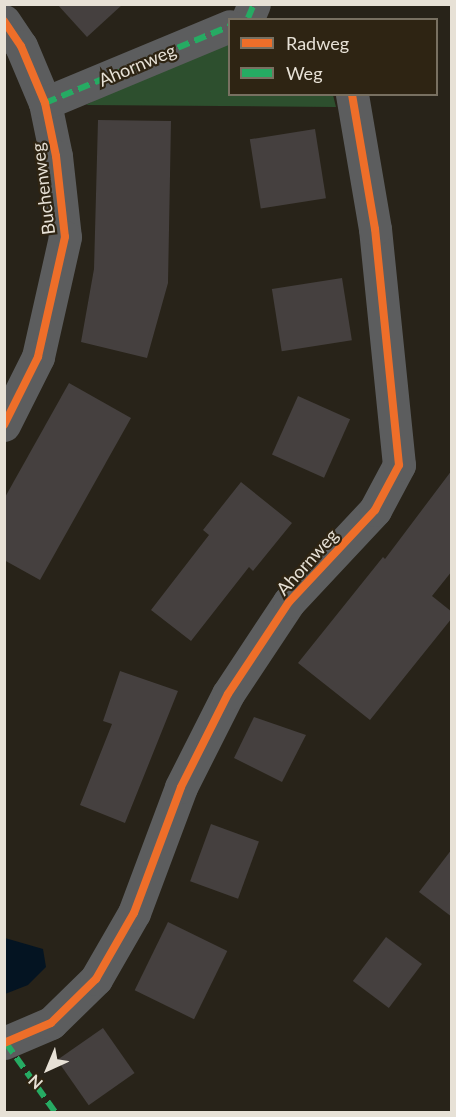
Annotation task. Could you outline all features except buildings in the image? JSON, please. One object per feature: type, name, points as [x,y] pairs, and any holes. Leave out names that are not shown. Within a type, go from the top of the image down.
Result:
[{"type":"street","name":"Buchenweg","points":[[4,21],[21,46],[45,103],[57,156],[65,237],[38,357],[4,425]]},
{"type":"street","name":"Ahornweg","points":[[45,103],[228,26]]},
{"type":"street","name":"Ahornweg","points":[[4,1043],[51,1023],[96,979],[134,913],[182,787],[228,694],[289,602],[375,510],[399,465],[375,229],[352,96]]},
{"type":"green space","points":[[228,42],[228,96],[333,96],[336,107],[86,105],[164,63]]},
{"type":"water","points":[[5,938],[43,949],[46,967],[28,985],[5,994]]},
{"type":"marked path","points":[[248,18],[254,4]]},
{"type":"marked path","points":[[45,103],[228,27]]},
{"type":"marked path","points":[[6,1043],[55,1112]]},
{"type":"cycle path","points":[[4,21],[21,46],[45,103],[56,156],[65,237],[38,357],[4,425]]},
{"type":"cycle path","points":[[4,1043],[51,1023],[96,979],[134,913],[181,787],[228,694],[289,602],[375,510],[399,465],[375,229],[352,96]]}]
